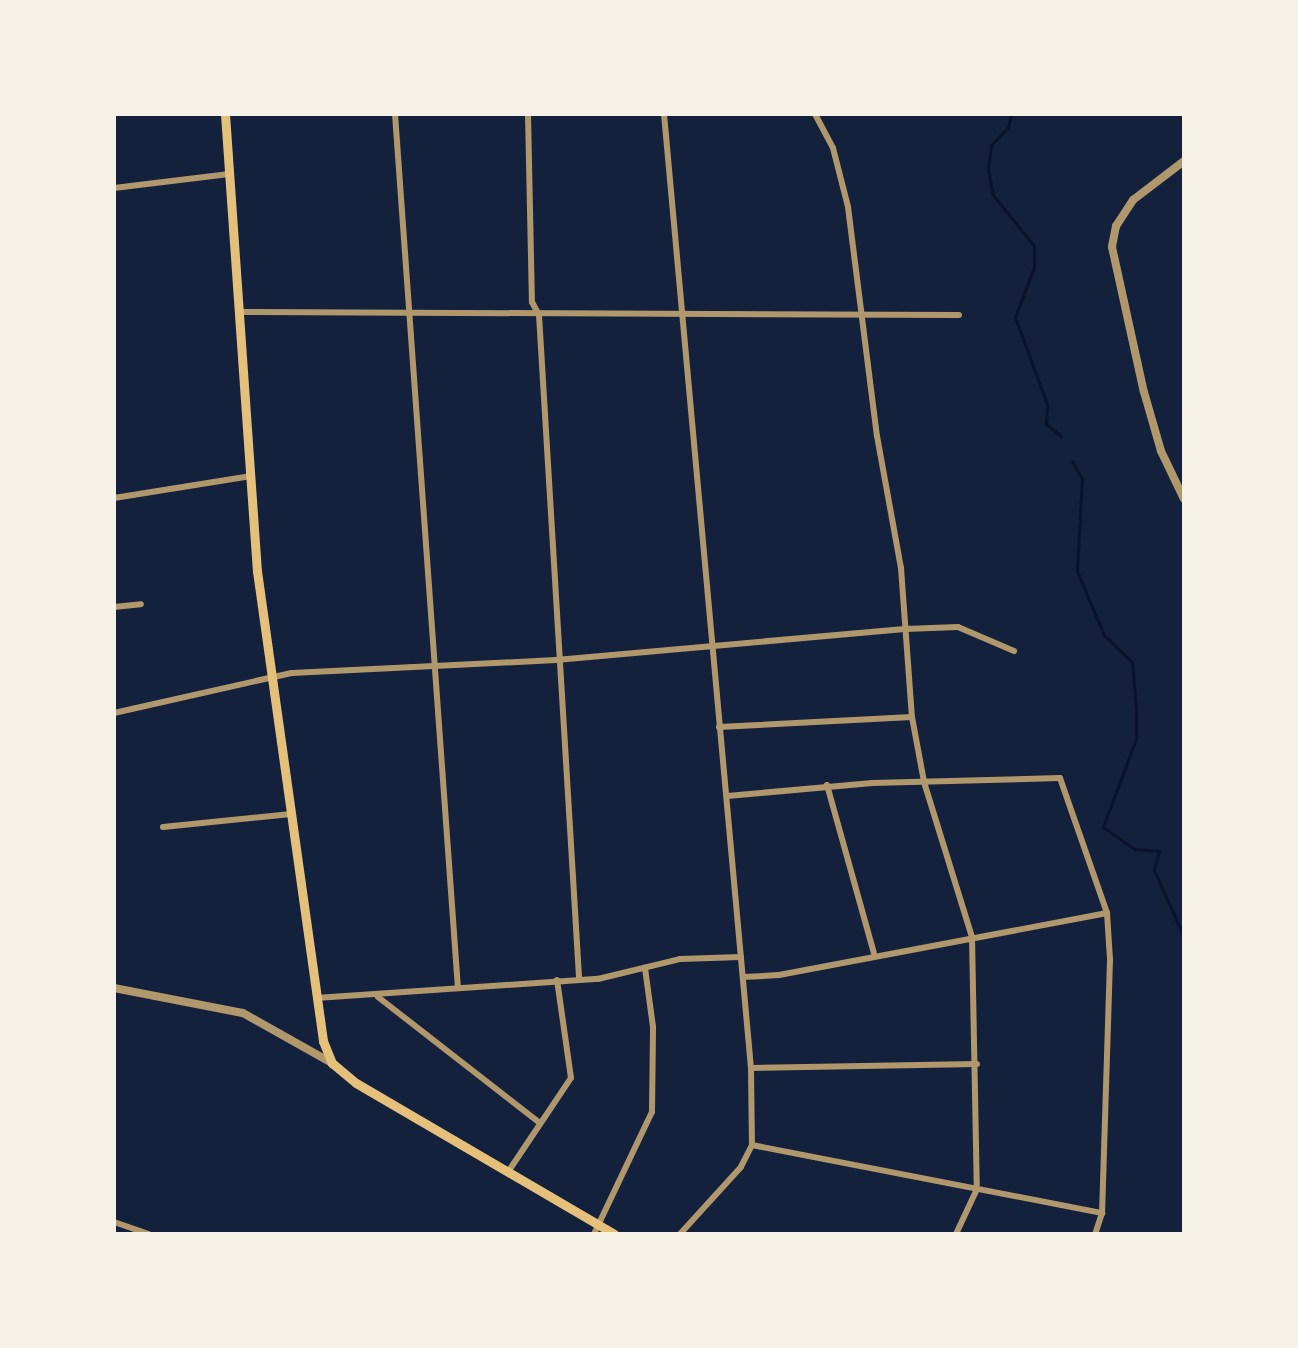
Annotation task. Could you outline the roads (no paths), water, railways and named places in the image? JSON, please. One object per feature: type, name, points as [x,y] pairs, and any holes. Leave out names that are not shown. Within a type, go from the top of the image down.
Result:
[{"type":"main road","points":[[225,114],[251,476],[271,678],[316,998],[332,1063],[356,1083],[508,1172],[597,1230],[614,1234]]},
{"type":"street","points":[[395,114],[458,988]]},
{"type":"street","points":[[528,114],[532,302],[539,315],[556,660],[579,977]]},
{"type":"street","points":[[664,114],[685,317],[710,649],[727,796],[751,1068],[752,1145],[741,1167],[680,1234]]},
{"type":"street","points":[[815,114],[833,148],[848,207],[905,629],[912,717],[924,782],[972,937],[977,1064],[977,1189],[956,1234]]},
{"type":"street","points":[[1184,161],[1133,200],[1116,226],[1112,247],[1148,407],[1161,451],[1184,499]]},
{"type":"street","points":[[114,188],[229,174]]},
{"type":"street","points":[[240,312],[685,317],[959,315]]},
{"type":"street","points":[[114,498],[251,476]]},
{"type":"street","points":[[114,607],[141,604]]},
{"type":"street","points":[[114,713],[292,673],[436,668],[710,649],[905,629],[958,627],[1014,651]]},
{"type":"street","points":[[719,727],[912,717]]},
{"type":"street","points":[[727,796],[827,785],[1048,774],[1060,778],[1069,795],[1107,913],[1110,960],[1102,1213],[1095,1234]]},
{"type":"street","points":[[827,785],[874,953]]},
{"type":"street","points":[[163,827],[291,814]]},
{"type":"street","points":[[743,977],[779,975],[874,953],[1107,913]]},
{"type":"street","points":[[316,998],[378,997],[579,977],[598,979],[680,959],[741,957]]},
{"type":"street","points":[[597,1230],[652,1112],[653,1027],[645,968]]},
{"type":"street","points":[[508,1172],[571,1078],[557,980]]},
{"type":"street","points":[[114,988],[243,1013],[332,1063]]},
{"type":"street","points":[[378,997],[540,1123]]},
{"type":"street","points":[[751,1068],[977,1064]]},
{"type":"street","points":[[752,1145],[1102,1213]]},
{"type":"street","points":[[114,1222],[148,1234]]},
{"type":"waterway","points":[[1011,114],[1008,127],[991,145],[988,170],[993,195],[1034,246],[1034,267],[1015,317],[1047,404],[1046,424],[1061,436]]},
{"type":"waterway","points":[[1072,461],[1082,479],[1077,571],[1104,635],[1132,662],[1136,707],[1136,739],[1103,827],[1135,849],[1159,851],[1154,870],[1184,937]]}]
